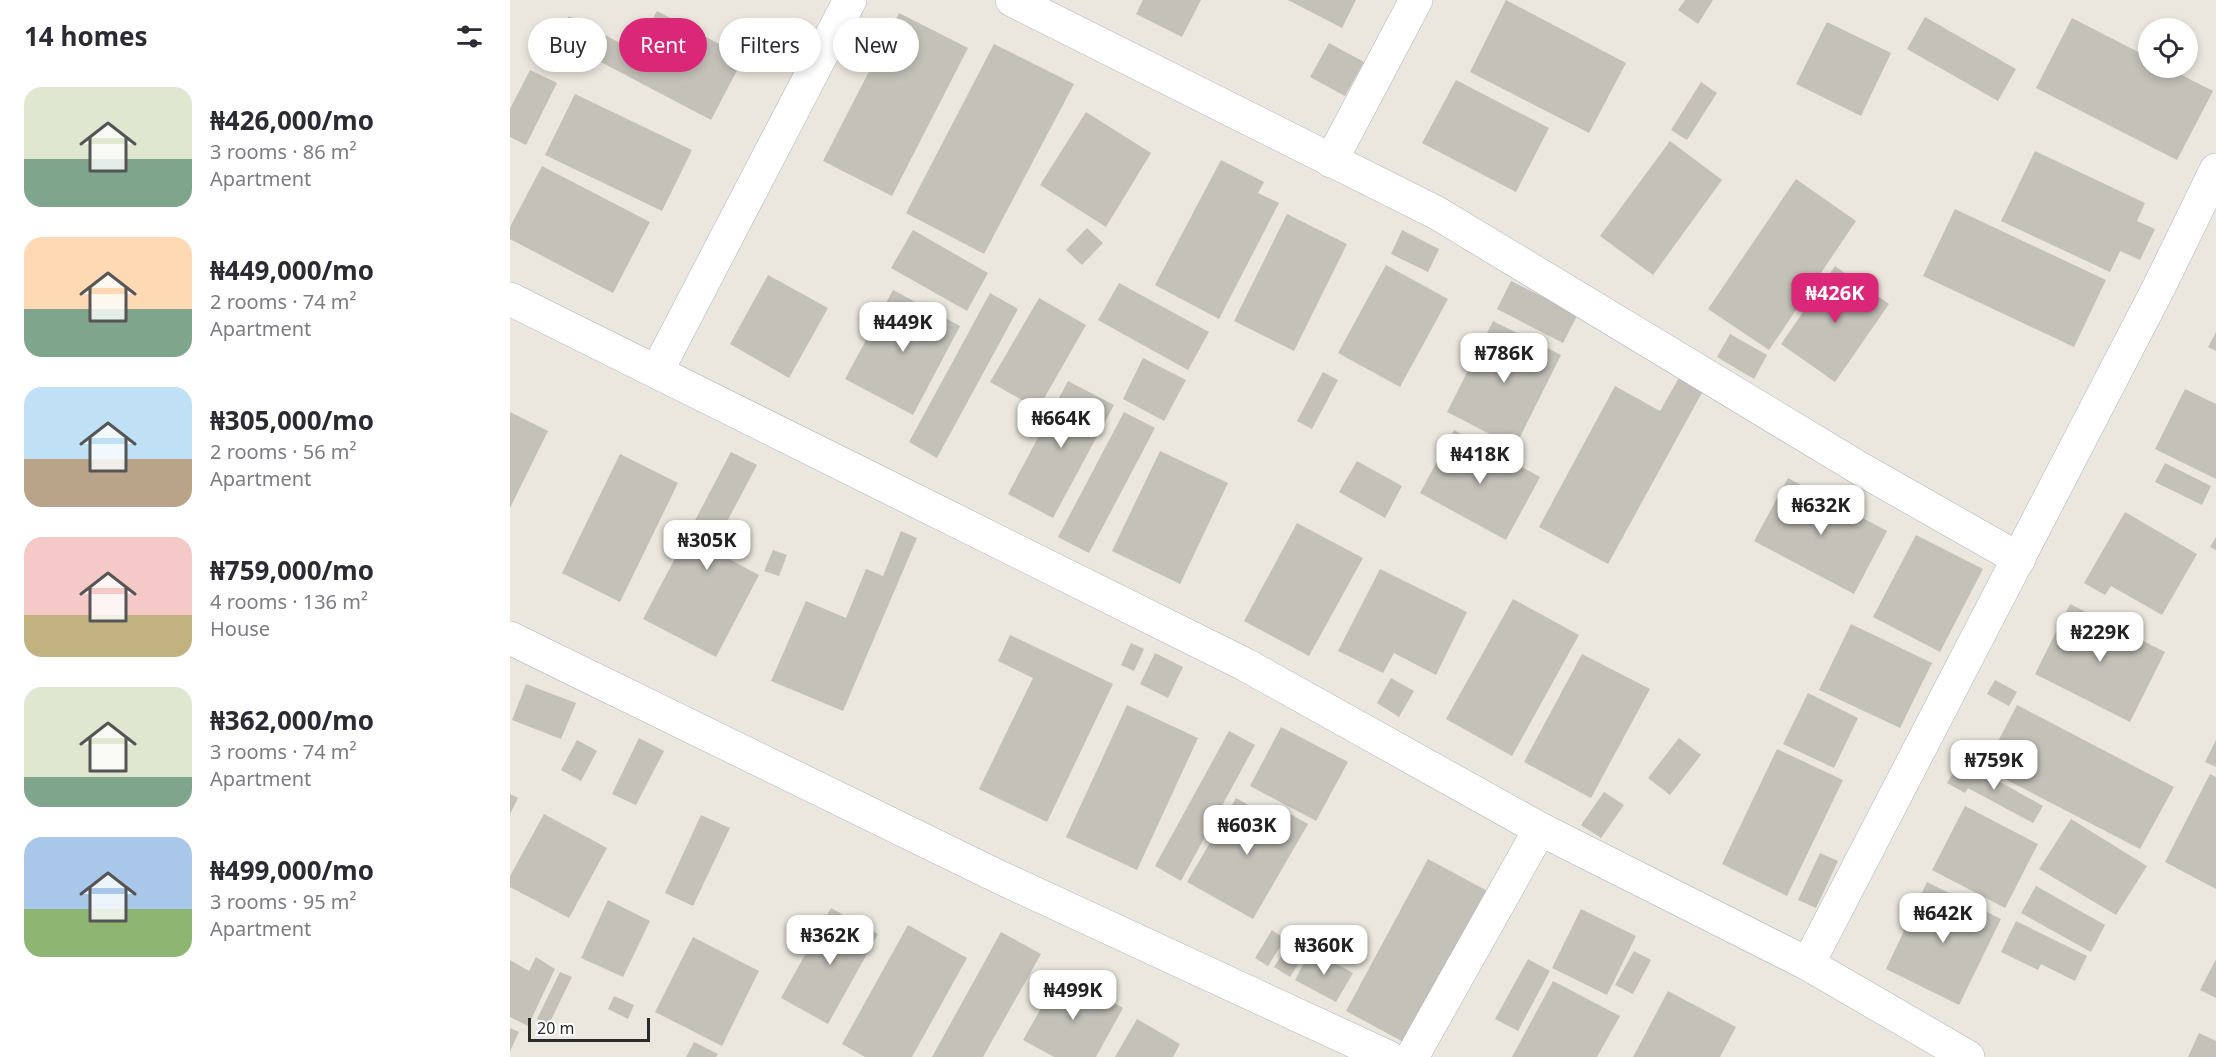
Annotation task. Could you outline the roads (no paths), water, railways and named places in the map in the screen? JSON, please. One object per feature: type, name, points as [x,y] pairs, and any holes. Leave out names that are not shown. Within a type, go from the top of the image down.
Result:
[{"type":"street","points":[[657,371],[850,0]]},
{"type":"street","points":[[1012,0],[1437,213],[1859,468],[2019,559]]},
{"type":"street","points":[[1331,161],[1416,0]]},
{"type":"street","points":[[1808,964],[2159,287],[2216,171]]},
{"type":"street","points":[[510,299],[1246,666],[1540,829],[1808,964],[1968,1057]]},
{"type":"street","points":[[510,638],[997,876],[1388,1057]]},
{"type":"street","points":[[1412,1057],[1540,829]]}]
